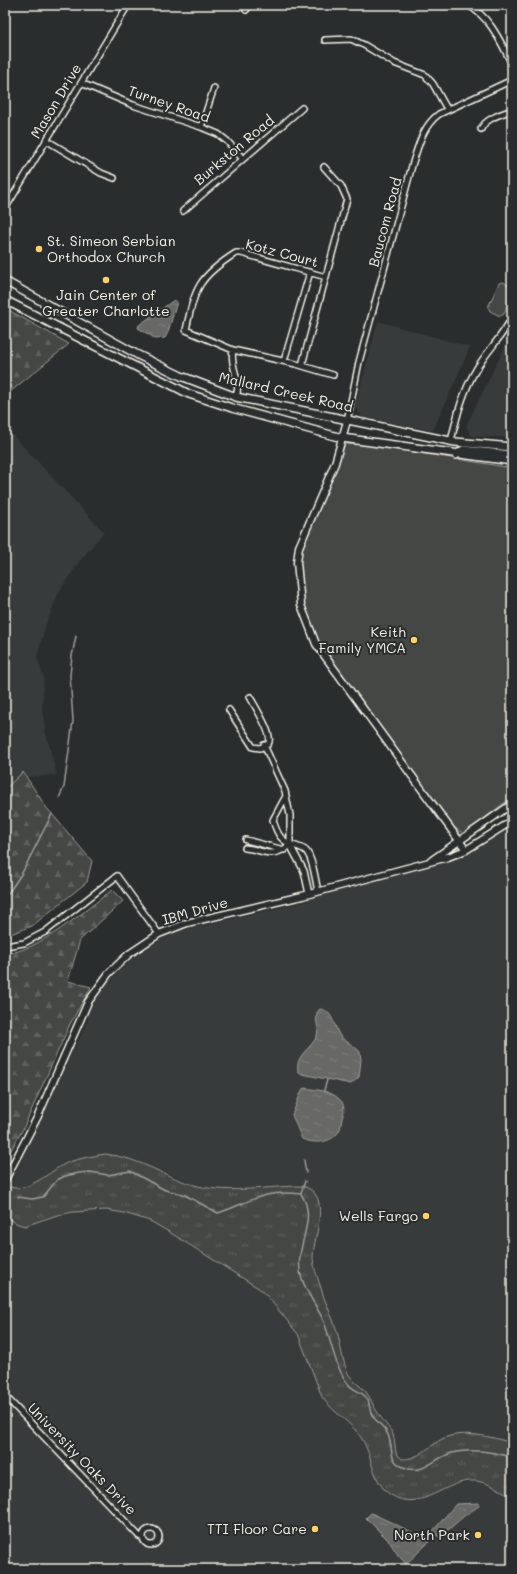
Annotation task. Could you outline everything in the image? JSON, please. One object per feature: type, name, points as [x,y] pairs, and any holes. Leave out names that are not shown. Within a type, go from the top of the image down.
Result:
[{"type":"main road","name":"Mallard Creek Road","points":[[5,281],[138,355],[181,376],[236,397],[347,421],[451,441],[512,447]]},
{"type":"main road","name":"Mallard Creek Road","points":[[5,300],[189,394],[232,408],[342,438],[456,455],[512,461]]},
{"type":"main road","points":[[456,455],[464,450],[512,455]]},
{"type":"street","name":"Mason Drive","points":[[5,210],[128,5]]},
{"type":"street","points":[[246,10],[250,5]]},
{"type":"street","points":[[468,5],[480,13],[491,25],[512,64]]},
{"type":"street","points":[[325,40],[351,40],[364,45],[394,63],[424,75],[433,84],[447,109]]},
{"type":"street","name":"Baucom Road","points":[[347,421],[360,362],[415,156],[422,136],[430,122],[447,109],[512,80]]},
{"type":"street","name":"Turney Road","points":[[81,83],[133,105],[201,127],[224,138],[242,158]]},
{"type":"street","points":[[201,127],[214,88]]},
{"type":"street","name":"Burkston Road","points":[[183,211],[242,158],[302,108]]},
{"type":"street","points":[[481,129],[493,118],[512,110]]},
{"type":"street","points":[[46,140],[101,173],[114,178]]},
{"type":"street","points":[[302,365],[347,199],[341,186],[324,167]]},
{"type":"street","name":"Kotz Court","points":[[233,350],[186,330],[195,292],[202,280],[229,257],[241,253],[326,277]]},
{"type":"street","points":[[284,361],[310,272]]},
{"type":"street","points":[[451,441],[457,414],[472,377],[480,363],[500,338],[512,317]]},
{"type":"street","points":[[236,397],[239,387],[232,359],[233,350],[302,365],[333,375]]},
{"type":"street","points":[[347,421],[335,463],[299,547],[297,562],[301,605],[316,644],[328,662],[466,850]]},
{"type":"street","points":[[229,710],[249,744],[257,748],[268,744],[270,740],[269,733],[250,697]]},
{"type":"street","points":[[264,745],[286,795],[290,815],[290,845],[304,870],[309,894]]},
{"type":"street","points":[[286,795],[273,820],[276,832],[282,840],[290,845],[302,848],[307,853],[318,891]]},
{"type":"street","name":"IBM Drive","points":[[431,861],[512,804]]},
{"type":"street","name":"IBM Drive","points":[[5,1180],[38,1116],[93,995],[116,966],[159,934],[187,923],[309,894],[448,857],[466,850],[512,821]]},
{"type":"street","points":[[246,840],[284,850]]},
{"type":"street","points":[[259,851],[263,844]]},
{"type":"street","points":[[245,848],[272,855],[284,850],[290,845]]},
{"type":"street","points":[[5,946],[24,943],[45,932],[117,876],[159,934]]},
{"type":"street","name":"University Oaks Drive","points":[[5,1396],[90,1486],[139,1536],[143,1538]]},
{"type":"shaded area","points":[[378,321],[470,347],[433,431],[362,417],[355,407]]},
{"type":"shaded area","points":[[512,332],[512,438],[471,436],[466,426]]},
{"type":"shaded area","points":[[5,427],[104,532],[79,562],[59,592],[46,624],[37,657],[44,678],[42,708],[45,730],[57,775],[27,777],[5,798]]},
{"type":"shaded area","points":[[512,825],[512,1443],[472,1435],[456,1436],[444,1438],[415,1457],[402,1459],[396,1453],[391,1428],[378,1413],[366,1393],[353,1381],[343,1360],[336,1330],[323,1295],[313,1258],[319,1208],[288,1186],[222,1190],[197,1185],[119,1155],[105,1154],[70,1162],[50,1172],[28,1187],[15,1189],[9,1187],[69,1052],[76,1046],[88,1019],[86,1014],[108,982],[135,956],[157,941],[182,930],[295,904],[335,891],[411,872],[447,860],[489,840]]},
{"type":"shaded area","points":[[106,1210],[124,1213],[150,1221],[263,1291],[298,1334],[322,1397],[328,1405],[353,1427],[362,1439],[380,1482],[392,1495],[421,1500],[455,1485],[477,1481],[512,1496],[512,1569],[5,1569],[5,1217],[25,1226],[54,1216],[73,1212]]},
{"type":"green space","points":[[503,282],[512,287],[512,293],[504,314],[500,316],[490,311],[488,307],[499,283]]},
{"type":"green space","points":[[5,308],[69,344],[5,396]]},
{"type":"green space","name":"Keith Family YMCA","points":[[345,444],[377,446],[512,468],[512,797],[464,834],[452,826],[319,644],[303,603],[300,564],[303,545]]},
{"type":"green space","points":[[23,772],[46,807],[92,861],[87,882],[32,926],[5,936],[5,789]]},
{"type":"green space","points":[[112,890],[123,901],[80,940],[68,981],[91,987],[70,1024],[23,1129],[5,1161],[5,953],[31,946],[46,938],[61,929]]},
{"type":"green space","points":[[105,1154],[141,1163],[198,1186],[237,1190],[302,1186],[311,1190],[317,1197],[320,1216],[313,1256],[316,1274],[337,1331],[345,1364],[349,1375],[366,1392],[376,1411],[393,1434],[396,1453],[402,1459],[408,1459],[418,1455],[442,1439],[450,1436],[468,1434],[486,1436],[512,1443],[512,1496],[490,1485],[475,1481],[454,1485],[413,1501],[402,1500],[391,1495],[380,1484],[376,1477],[366,1446],[358,1433],[326,1403],[322,1397],[298,1334],[263,1291],[150,1221],[124,1213],[106,1210],[73,1212],[54,1216],[25,1226],[5,1217],[5,1194],[9,1187],[25,1187],[40,1180],[69,1162]]},
{"type":"water","points":[[174,300],[177,302],[165,338],[156,339],[138,328],[139,325]]},
{"type":"water","points":[[320,1009],[328,1012],[340,1036],[360,1052],[361,1060],[359,1077],[351,1084],[302,1074],[298,1071],[301,1057],[316,1038],[318,1031],[317,1015]]},
{"type":"water","points":[[304,1088],[331,1094],[343,1103],[344,1111],[339,1131],[327,1141],[312,1142],[302,1139],[292,1115]]},
{"type":"water","points":[[479,1503],[479,1506],[464,1516],[440,1537],[433,1534],[433,1531],[456,1504]]},
{"type":"water","points":[[371,1513],[429,1540],[429,1542],[406,1564],[389,1541],[366,1518]]},
{"type":"waterway","points":[[59,798],[64,787],[73,721],[70,675],[76,636]]},
{"type":"waterway","points":[[5,898],[22,873],[52,814]]},
{"type":"waterway","points":[[324,1090],[327,1080]]},
{"type":"waterway","points":[[304,1160],[306,1173]]},
{"type":"waterway","points":[[18,1197],[32,1199],[43,1197],[57,1180],[65,1176],[90,1172],[108,1175],[130,1171],[165,1190],[183,1194],[218,1213],[267,1195],[277,1193],[301,1194],[306,1204],[307,1213],[307,1224],[299,1265],[303,1282],[324,1322],[336,1362],[343,1377],[350,1386],[367,1398],[372,1416],[386,1431],[389,1437],[395,1462],[412,1470],[424,1467],[446,1455],[467,1451],[482,1451],[512,1457]]},
{"type":"waterway","points":[[301,1194],[305,1181]]},
{"type":"place","name":"St. Simeon Serbian Orthodox Church","points":[[39,249]]},
{"type":"place","name":"Jain Center of Greater Charlotte","points":[[106,280]]},
{"type":"place","name":"Keith Family YMCA","points":[[414,640]]},
{"type":"place","name":"Wells Fargo","points":[[426,1216]]},
{"type":"place","name":"TTI Floor Care","points":[[315,1529]]},
{"type":"place","name":"North Park","points":[[478,1535]]}]
